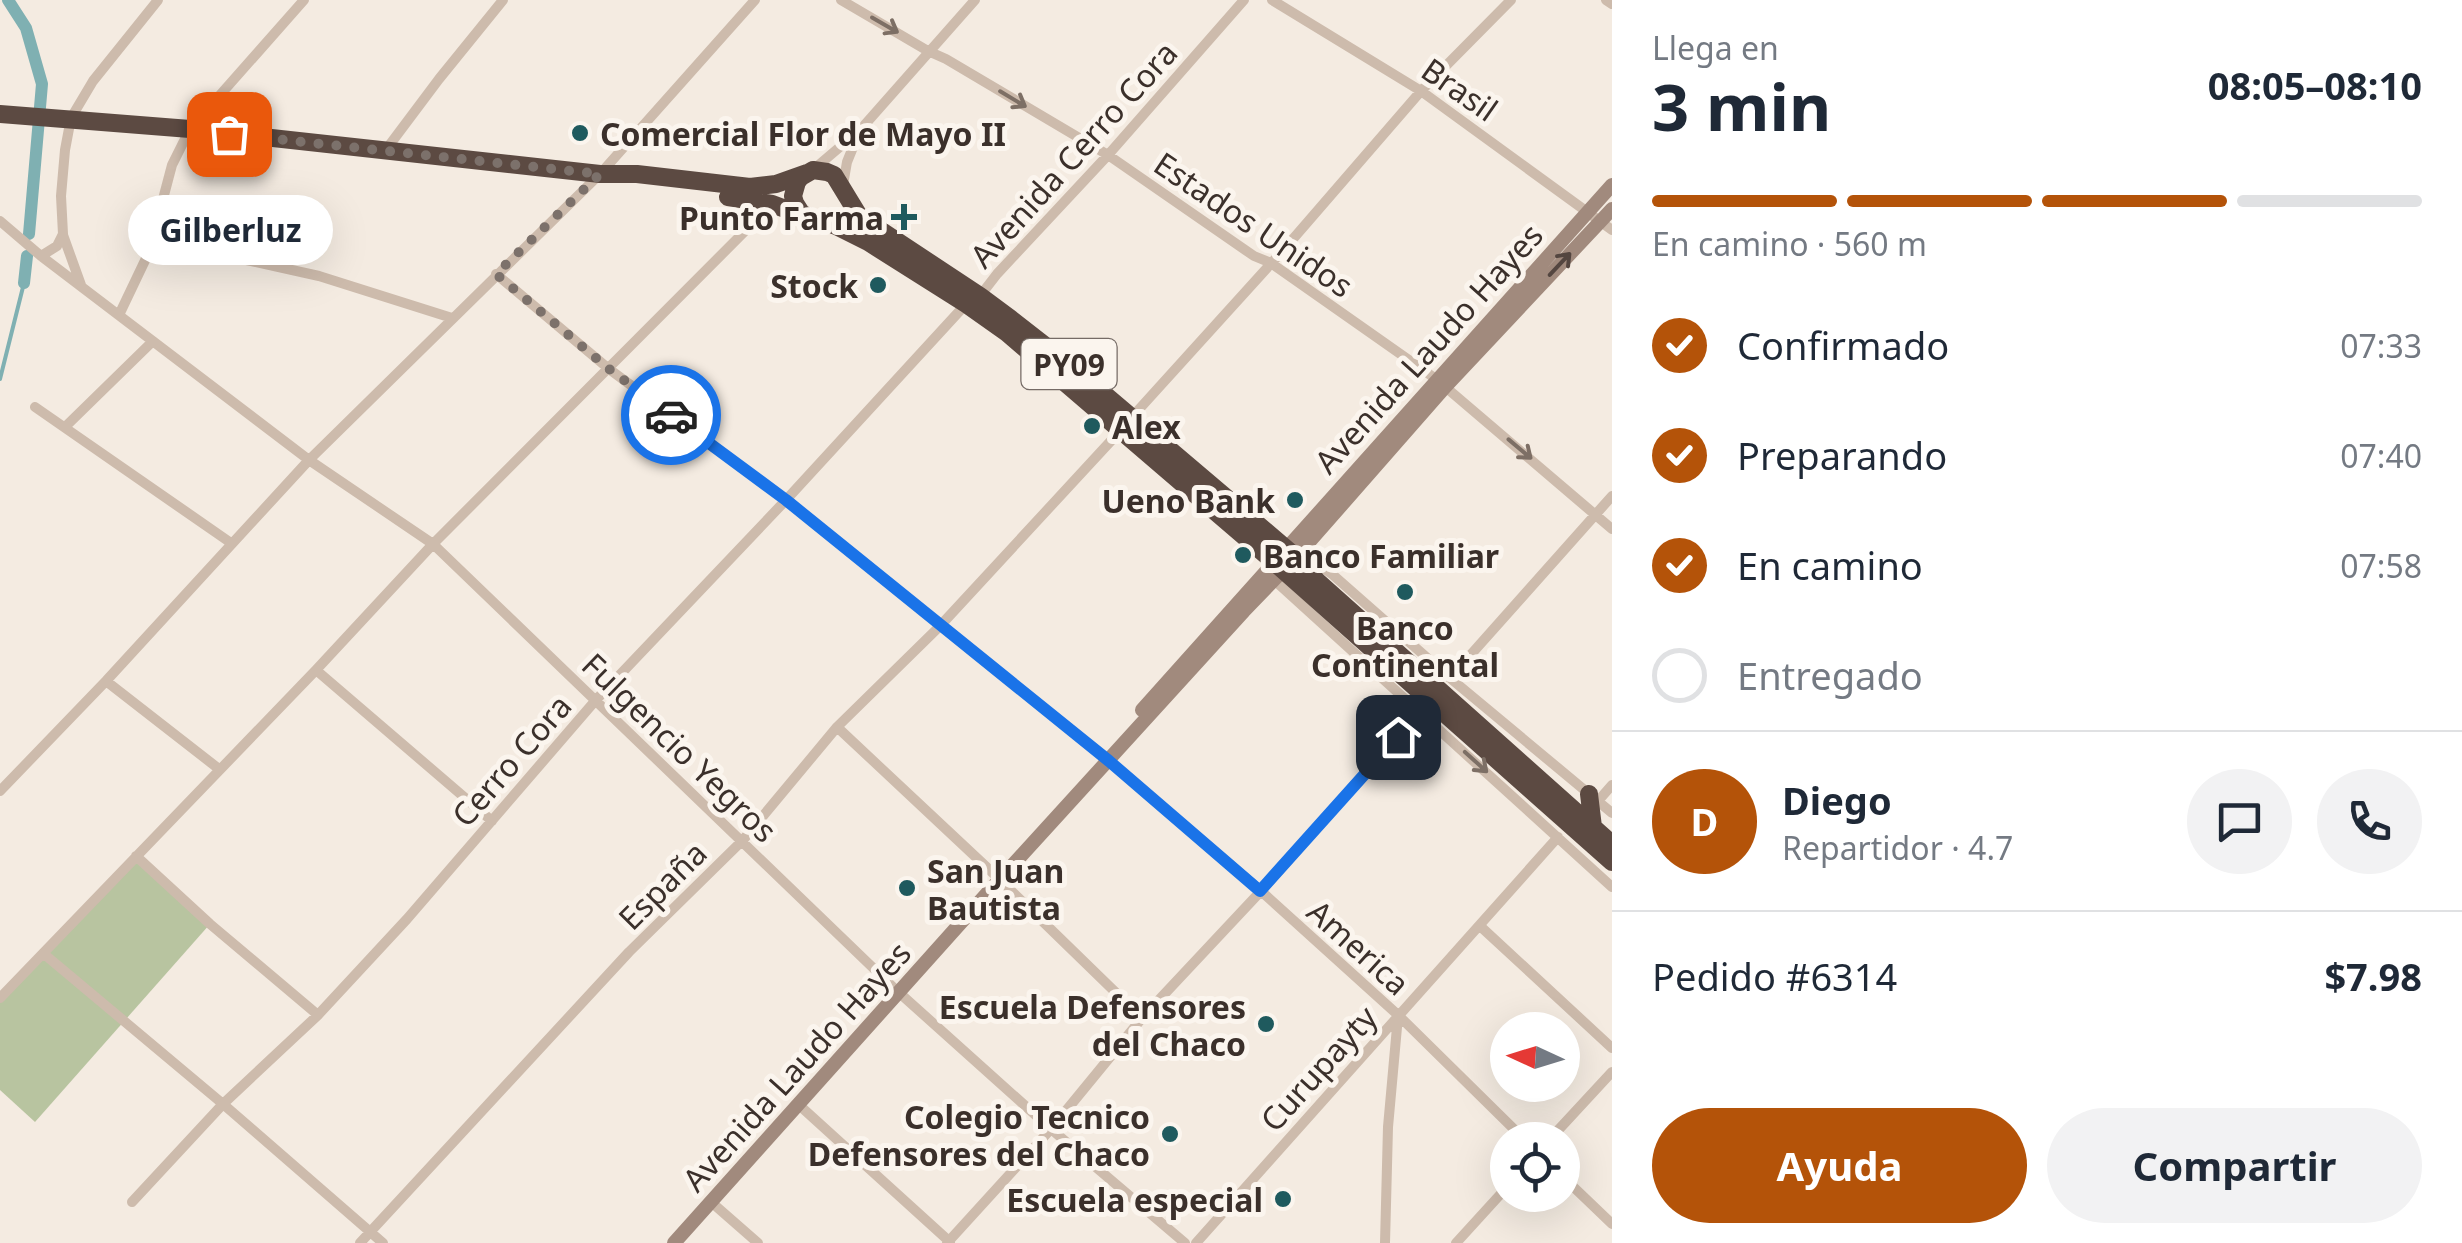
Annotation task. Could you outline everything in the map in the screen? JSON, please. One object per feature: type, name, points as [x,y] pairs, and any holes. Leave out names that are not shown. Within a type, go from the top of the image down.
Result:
[{"type":"highway","name":"PY09","points":[[10,114],[750,188],[820,170],[834,175],[859,216],[973,300],[1020,344],[1126,423],[1612,862]]},
{"type":"highway","points":[[810,172],[797,182],[794,196],[798,209],[812,218],[825,218],[838,209],[842,190]]},
{"type":"highway","name":"PY09","points":[[600,174],[635,184],[772,204],[836,226],[973,300]]},
{"type":"highway","name":"PY09","points":[[1282,563],[1317,581],[1612,844]]},
{"type":"highway","points":[[1592,827],[1594,798]]},
{"type":"street","points":[[82,287],[63,234],[61,196],[71,118],[93,81],[158,0]]},
{"type":"street","points":[[119,315],[149,252],[172,165],[190,129],[304,0]]},
{"type":"street","points":[[385,151],[503,0]]},
{"type":"street","points":[[0,791],[309,460],[600,174],[755,0]]},
{"type":"street","name":"Estados Unidos","points":[[841,0],[1108,156],[1254,256],[1271,263],[1441,383],[1612,529]]},
{"type":"street","points":[[810,172],[861,130],[974,0]]},
{"type":"street","name":"Avenida Cerro Cora","points":[[973,300],[1108,156],[1244,0]]},
{"type":"street","name":"Brasil","points":[[1272,0],[1422,91],[1606,226]]},
{"type":"street","name":"España","points":[[360,1243],[629,952],[743,840],[837,727],[940,626],[1422,91],[1511,0]]},
{"type":"street","points":[[842,190],[847,162],[861,130]]},
{"type":"street","name":"Avenida Laudo Hayes","points":[[674,1243],[1282,563],[1612,185]]},
{"type":"street","points":[[0,998],[433,544],[772,204]]},
{"type":"street","name":"Avenida Laudo Hayes","points":[[1441,383],[1606,226],[1612,209]]},
{"type":"street","name":"Fulgencio Yegros","points":[[0,221],[40,256],[309,460],[433,544],[897,991],[1184,1243]]},
{"type":"street","points":[[40,256],[57,246],[63,234]]},
{"type":"street","points":[[149,252],[236,258],[319,276],[452,318]]},
{"type":"street","name":"America","points":[[496,274],[609,369],[786,500],[1106,758],[1398,1015],[1507,1122]]},
{"type":"street","name":"Cerro Cora","points":[[132,1202],[224,1104],[318,1016],[595,701],[973,300]]},
{"type":"street","points":[[65,428],[153,341]]},
{"type":"street","points":[[35,407],[231,543]]},
{"type":"street","points":[[1450,678],[1612,496]]},
{"type":"street","points":[[1282,563],[1313,561],[1333,575],[1612,813]]},
{"type":"street","points":[[1282,563],[1420,712],[1612,887]]},
{"type":"street","points":[[316,670],[492,821]]},
{"type":"street","points":[[106,681],[220,769]]},
{"type":"street","points":[[798,1105],[949,1242],[1142,1018],[1420,712]]},
{"type":"street","points":[[837,727],[1142,1018]]},
{"type":"street","points":[[1594,798],[1612,784]]},
{"type":"street","name":"Curupayty","points":[[1196,1243],[1558,837]]},
{"type":"street","points":[[136,856],[318,1016]]},
{"type":"street","points":[[1480,926],[1612,1048]]},
{"type":"street","points":[[44,954],[382,1243]]},
{"type":"street","points":[[1385,1243],[1388,1127],[1398,1015]]},
{"type":"street","points":[[1566,1122],[1612,1072]]},
{"type":"street","points":[[1580,1193],[1612,1224]]},
{"type":"street","points":[[710,1200],[758,1243]]},
{"type":"street","points":[[1456,1243],[1490,1206]]},
{"type":"green space","points":[[136,856],[210,924],[35,1122],[0,1090],[0,998]]},
{"type":"waterway","points":[[8,0],[26,28],[42,84],[29,234]]},
{"type":"waterway","points":[[24,283],[27,256]]},
{"type":"waterway","points":[[0,379],[24,283]]},
{"type":"way so far","points":[[229,134],[600,174],[496,274],[609,369],[671,415]]},
{"type":"place","name":"Comercial Flor de Mayo II","points":[[580,133]]},
{"type":"place","name":"Gilberluz","points":[[229,134]]},
{"type":"place","name":"Punto Farma","points":[[904,217]]},
{"type":"place","name":"Stock","points":[[878,285]]},
{"type":"place","name":"Alex","points":[[1092,426]]},
{"type":"place","name":"Ueno Bank","points":[[1295,500]]},
{"type":"place","name":"Banco Familiar","points":[[1243,555]]},
{"type":"place","name":"Banco Continental","points":[[1405,592]]},
{"type":"place","name":"San Juan Bautista","points":[[907,888]]},
{"type":"place","name":"Escuela Defensores del Chaco","points":[[1266,1024]]},
{"type":"place","name":"Colegio Tecnico Defensores del Chaco","points":[[1170,1134]]},
{"type":"place","name":"Escuela especial","points":[[1283,1199]]},
{"type":"route","points":[[671,415],[786,500],[1109,761],[1260,891],[1398,737]]}]
